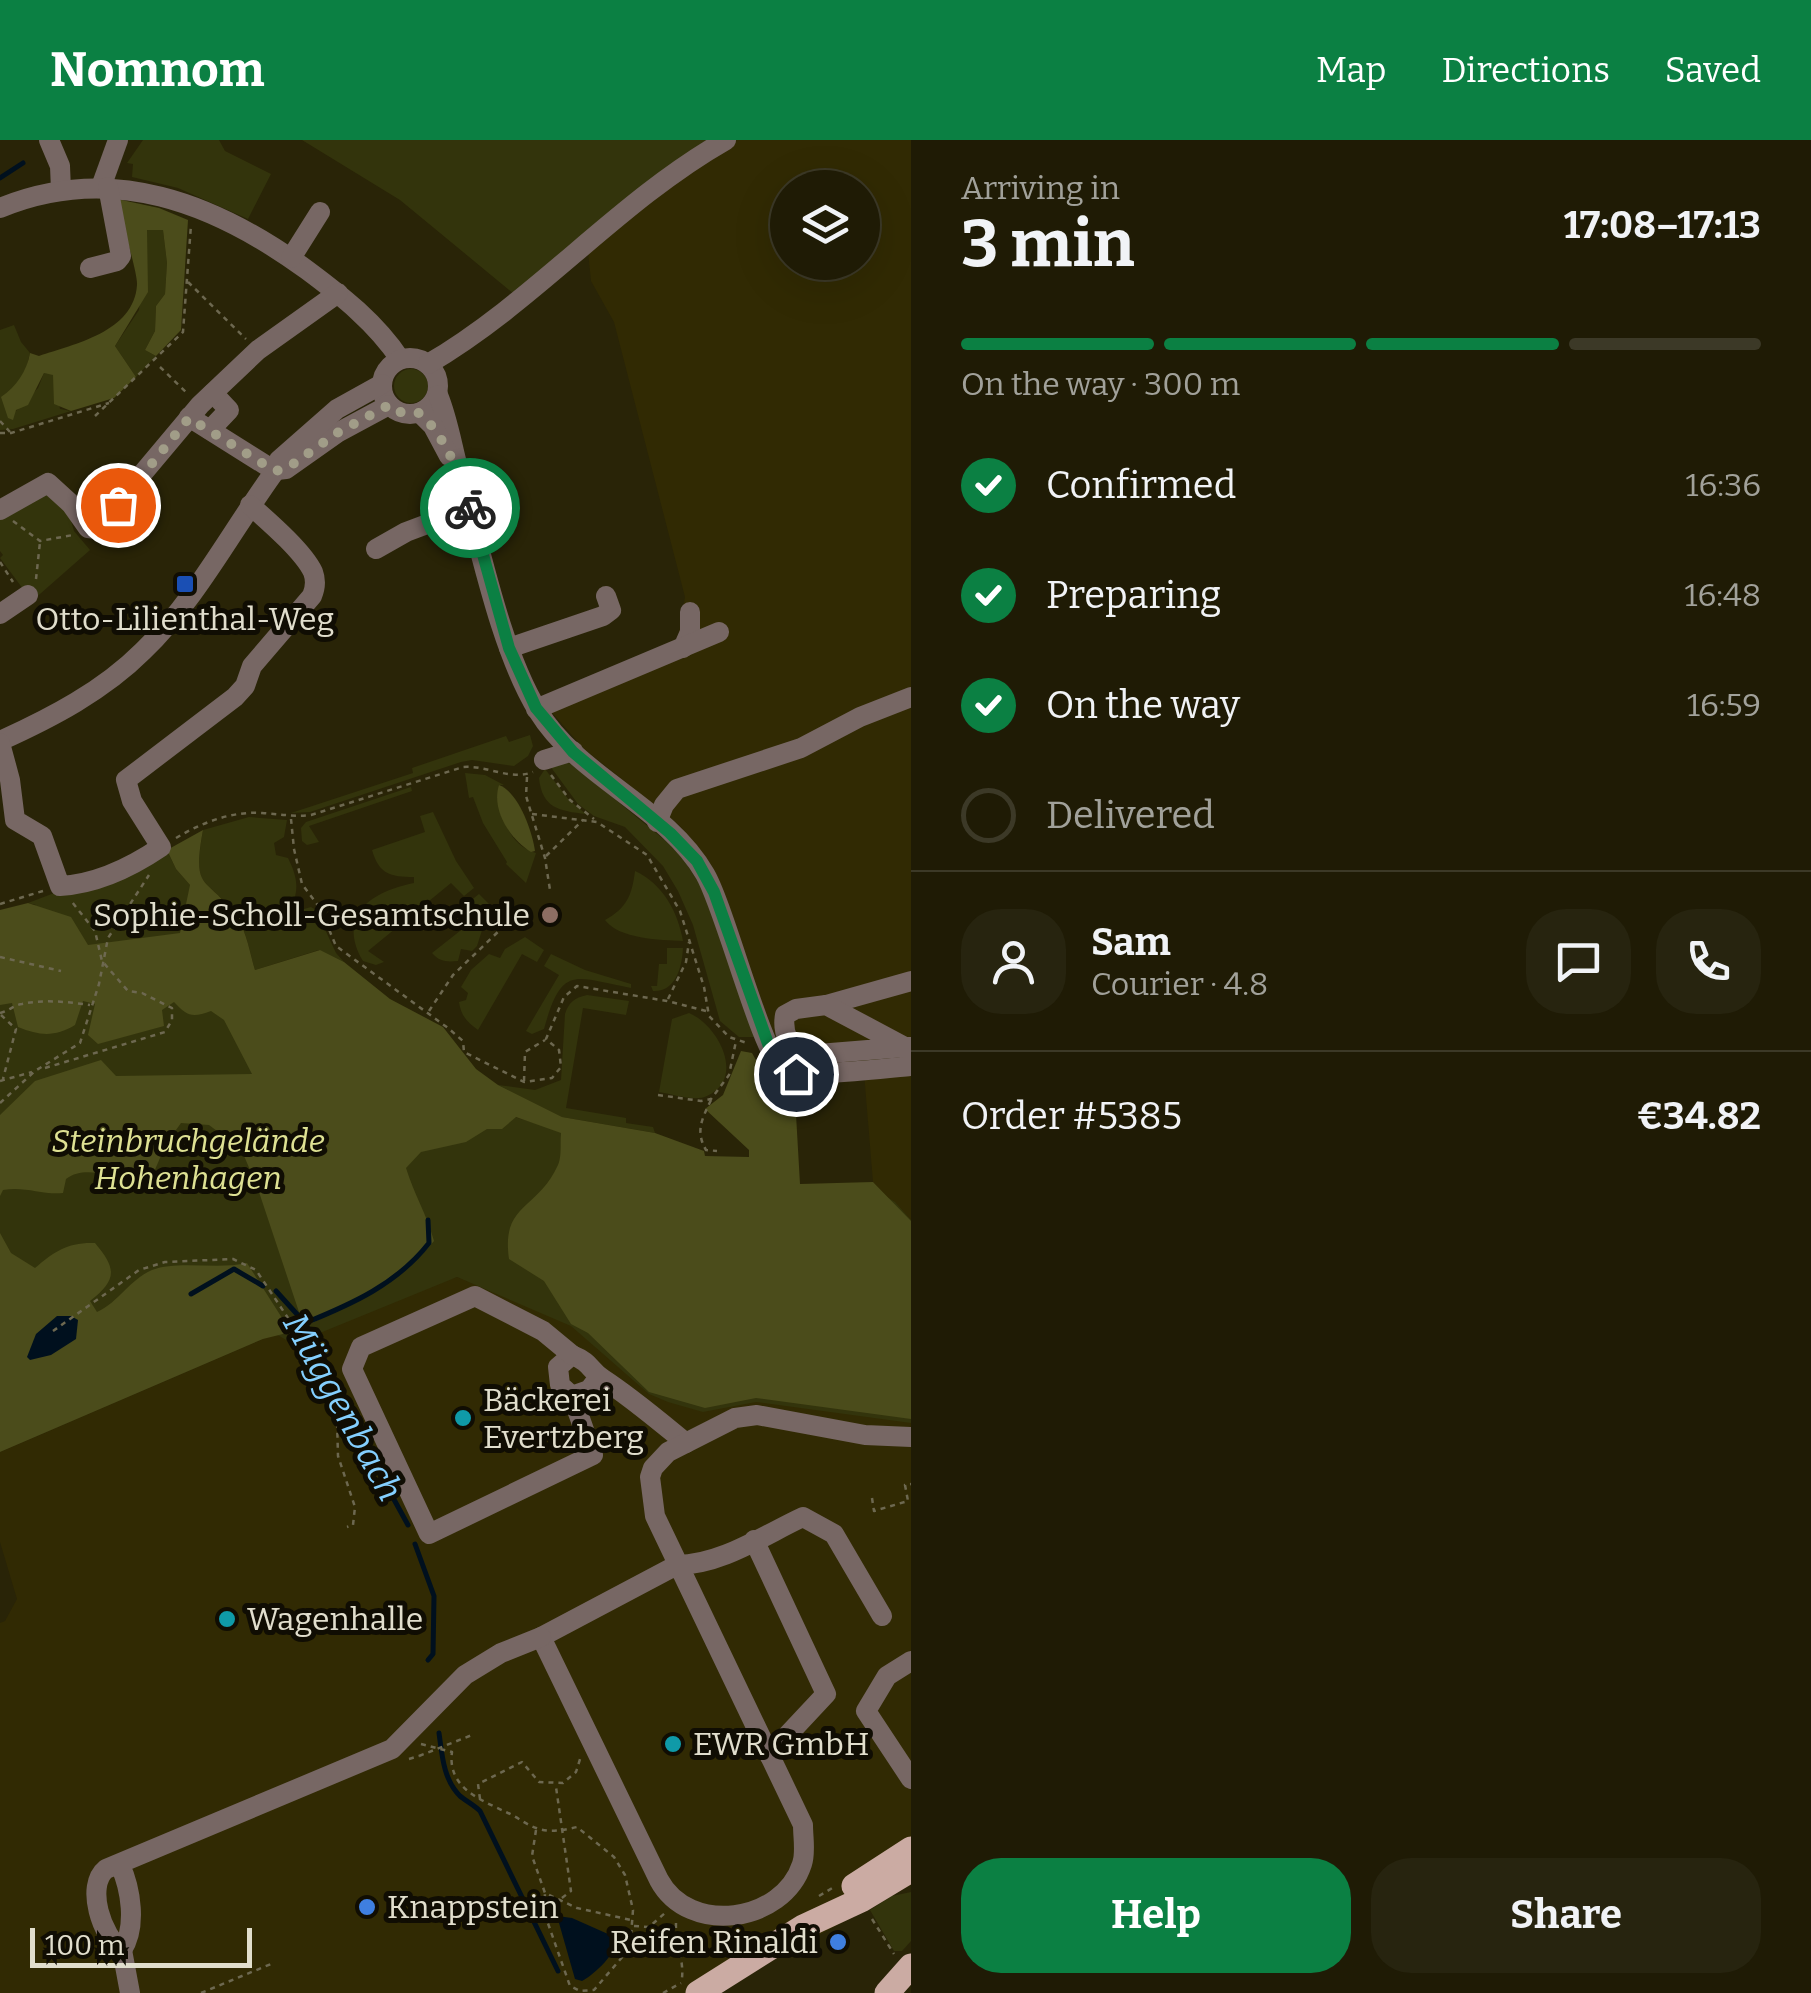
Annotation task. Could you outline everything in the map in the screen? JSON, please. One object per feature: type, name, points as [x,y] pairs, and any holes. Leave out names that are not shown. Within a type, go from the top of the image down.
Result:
[{"type":"main road","points":[[803,1927],[852,1887],[911,1849]]},
{"type":"main road","points":[[690,1986],[905,1877]]},
{"type":"main road","points":[[887,1993],[908,1969]]},
{"type":"street","points":[[49,140],[60,166],[61,190]]},
{"type":"street","points":[[90,268],[117,261],[121,256],[105,187],[118,140]]},
{"type":"street","points":[[428,364],[491,324],[622,214],[700,154],[726,140]]},
{"type":"street","points":[[0,208],[61,190],[105,187],[192,205],[291,258],[338,293],[384,336],[400,360]]},
{"type":"street","points":[[291,258],[320,212]]},
{"type":"street","points":[[2,508],[48,483],[71,504],[88,528],[96,528],[201,405],[258,350],[338,293]]},
{"type":"street","points":[[250,505],[313,572],[312,596],[252,666],[245,686],[235,698],[126,780],[132,801],[160,847],[108,876],[60,886],[42,836],[15,820],[0,742],[88,695],[143,652],[185,602],[250,505],[275,471],[278,460],[308,431],[382,384],[388,369],[400,360],[415,358],[428,364],[438,378],[438,395],[509,648],[536,708],[573,752],[697,861],[714,892],[771,1052],[783,1069],[796,1074],[909,1053]]},
{"type":"street","points":[[382,384],[389,405],[398,412],[420,413],[434,426],[458,471]]},
{"type":"street","points":[[420,413],[438,395]]},
{"type":"street","points":[[346,404],[350,426]]},
{"type":"street","points":[[201,405],[229,410],[210,430]]},
{"type":"street","points":[[201,405],[210,430],[275,471],[286,469],[389,405]]},
{"type":"street","points":[[376,549],[406,532],[470,508]]},
{"type":"street","points":[[509,648],[603,616],[611,610],[606,596]]},
{"type":"street","points":[[0,614],[26,597]]},
{"type":"street","points":[[683,648],[690,632],[690,612]]},
{"type":"street","points":[[536,708],[719,632]]},
{"type":"street","points":[[657,822],[664,805],[677,790],[801,748],[860,717],[911,697]]},
{"type":"street","points":[[544,760],[573,752]]},
{"type":"street","points":[[909,1053],[806,1054],[790,1046],[783,1024],[785,1015],[796,1009],[826,1005],[911,981]]},
{"type":"street","points":[[826,1005],[909,1053]]},
{"type":"street","points":[[743,1042],[771,1052]]},
{"type":"street","points":[[572,1355],[558,1367],[560,1385],[572,1396],[592,1455],[429,1534],[352,1369],[361,1347],[475,1296],[590,1362],[598,1377],[616,1386],[677,1448]]},
{"type":"street","points":[[572,1396],[590,1390],[598,1377]]},
{"type":"street","points":[[542,1637],[658,1880],[686,1907],[733,1916],[763,1907],[786,1891],[804,1860],[803,1826],[655,1516],[649,1487],[652,1468],[716,1425],[757,1415],[864,1435],[911,1437]]},
{"type":"street","points":[[122,1950],[113,1944],[101,1918],[98,1875],[392,1749],[465,1674],[677,1565],[714,1559],[803,1517],[834,1534],[882,1616]]},
{"type":"street","points":[[754,1540],[826,1694],[769,1756]]},
{"type":"street","points":[[911,1662],[888,1676],[866,1711],[911,1779]]},
{"type":"street","points":[[120,1865],[128,1888],[130,1916],[127,1942],[122,1950],[130,1993]]},
{"type":"path","points":[[95,416],[183,332],[192,205]]},
{"type":"path","points":[[186,280],[258,350]]},
{"type":"path","points":[[160,367],[201,405]]},
{"type":"path","points":[[0,433],[113,402]]},
{"type":"path","points":[[0,421],[11,433]]},
{"type":"path","points":[[2,508],[16,526],[40,541],[88,528]]},
{"type":"path","points":[[0,562],[26,597],[36,583],[40,541]]},
{"type":"path","points":[[550,890],[525,788],[527,775],[544,760],[570,800],[647,855],[680,910],[704,987],[706,1011],[720,1030],[743,1042],[729,1075],[699,1124],[706,1150],[718,1152]]},
{"type":"path","points":[[0,1104],[35,1071],[80,1043],[108,938],[147,881],[160,847],[229,816],[311,815],[463,767],[527,775]]},
{"type":"path","points":[[532,814],[596,822]]},
{"type":"path","points":[[291,817],[302,884],[320,908],[336,946],[428,1012],[463,1041],[464,1052],[524,1082],[552,1078],[561,1066],[559,1050],[546,1039]]},
{"type":"path","points":[[545,858],[583,820]]},
{"type":"path","points":[[0,904],[60,886],[95,932],[102,960],[128,992],[142,992],[172,1008],[172,1020],[165,1032],[1,1080]]},
{"type":"path","points":[[428,1012],[452,975],[502,928]]},
{"type":"path","points":[[667,1000],[686,962],[689,938]]},
{"type":"path","points":[[0,957],[60,971]]},
{"type":"path","points":[[524,1082],[525,1052],[546,1039],[564,996],[577,986],[667,1000],[706,1011]]},
{"type":"path","points":[[0,1013],[19,1004],[92,1005]]},
{"type":"path","points":[[0,1013],[16,1028],[1,1080]]},
{"type":"path","points":[[658,1095],[712,1099]]},
{"type":"path","points":[[54,1332],[139,1270],[165,1262],[233,1259],[256,1270],[296,1330],[337,1420],[338,1456],[356,1507],[353,1525],[347,1527]]},
{"type":"path","points":[[872,1498],[874,1511],[908,1501],[905,1485],[911,1484]]},
{"type":"path","points":[[419,1756],[472,1735]]},
{"type":"path","points":[[431,1746],[451,1752],[461,1786],[480,1799],[536,1828],[577,1827],[614,1856],[629,1888],[630,1948],[594,1990],[580,1991],[570,1986],[544,1912],[545,1893],[532,1856],[536,1828]]},
{"type":"path","points":[[480,1799],[478,1784],[522,1762],[532,1777],[556,1785],[569,1780],[576,1772],[578,1758],[595,1747]]},
{"type":"path","points":[[544,1912],[571,1890],[556,1785]]},
{"type":"path","points":[[545,1893],[558,1901],[649,1927],[686,1907]]},
{"type":"path","points":[[686,1907],[675,1926],[690,1986]]},
{"type":"path","points":[[873,1922],[908,1969]]},
{"type":"path","points":[[201,1993],[272,1964]]},
{"type":"shaded area","points":[[737,140],[911,140],[911,1221],[873,1182],[863,1061],[802,1064],[783,1057],[705,857],[679,825],[583,748],[542,701],[678,639],[685,597],[614,322],[591,281],[587,242]]},
{"type":"shaded area","points":[[117,199],[159,208],[188,220],[181,330],[156,356],[145,350],[155,331],[156,306],[165,294],[167,263],[163,230],[147,230],[148,292],[115,346],[136,377],[114,398],[71,411],[54,404],[53,375],[44,373],[28,405],[16,410],[13,420],[8,418],[1,397],[20,378],[30,353],[39,356],[100,334],[125,314],[133,301],[137,279]]},
{"type":"shaded area","points":[[499,785],[518,803],[535,851],[523,846],[504,823],[498,804]]},
{"type":"shaded area","name":"Steinbruchgelände Hohenhagen","points":[[203,830],[201,875],[240,924],[255,970],[320,950],[344,962],[390,999],[443,1027],[476,1069],[498,1085],[562,1117],[655,1133],[704,1151],[705,1156],[749,1157],[749,1150],[705,1109],[723,1095],[741,1051],[752,1053],[765,1076],[795,1097],[800,1184],[873,1182],[911,1221],[911,1419],[756,1398],[705,1408],[649,1392],[588,1333],[571,1324],[544,1281],[509,1259],[510,1227],[550,1180],[560,1154],[561,1133],[516,1117],[502,1129],[487,1129],[466,1142],[421,1152],[406,1168],[434,1241],[390,1280],[304,1327],[241,1149],[209,1125],[181,1123],[166,1144],[154,1172],[142,1177],[81,1173],[66,1179],[63,1193],[11,1189],[3,1190],[0,1196],[0,1115],[35,1081],[101,1060],[116,1076],[252,1074],[224,1020],[211,1011],[190,1014],[174,1002],[162,1010],[164,1026],[98,1044],[88,1035],[95,1004],[83,1001],[75,1025],[47,1034],[18,1027],[12,1003],[0,1005],[0,910],[28,903],[71,917],[88,945],[180,933],[190,885],[167,850]]},
{"type":"shaded area","points":[[0,1233],[11,1253],[35,1268],[62,1249],[95,1243],[111,1274],[105,1287],[90,1301],[97,1312],[152,1270],[247,1263],[291,1332],[263,1339],[0,1452]]},
{"type":"shaded area","points":[[457,1277],[756,1398],[911,1419],[911,1885],[713,1993],[0,1993],[0,1623],[17,1599],[0,1542],[0,1452],[263,1339]]},
{"type":"green space","points":[[143,140],[219,140],[225,151],[271,174],[248,219],[178,188],[132,177],[133,164],[127,163]]},
{"type":"green space","points":[[302,140],[737,140],[514,294],[400,200]]},
{"type":"green space","points":[[146,230],[163,230],[165,294],[156,306],[155,331],[145,350],[156,356],[136,377],[115,346],[139,310]]},
{"type":"green space","points":[[14,325],[30,353],[16,411],[38,388],[44,373],[53,374],[60,409],[71,411],[0,430],[0,330]]},
{"type":"green space","points":[[411,369],[423,374],[428,386],[423,398],[411,403],[399,398],[394,386],[399,374]]},
{"type":"green space","points":[[50,493],[68,510],[74,531],[90,550],[32,601],[0,558],[0,517]]},
{"type":"green space","points":[[530,735],[533,746],[528,756],[514,766],[461,762],[310,812],[291,813],[413,773],[412,768],[506,736],[509,742]]},
{"type":"green space","points":[[572,764],[678,851],[708,897],[756,1037],[739,1037],[720,1021],[693,925],[663,866],[625,827],[594,816],[578,804],[550,766]]},
{"type":"green space","points":[[545,769],[569,800],[586,814],[560,809],[548,802],[539,778]]},
{"type":"green space","points":[[465,773],[485,775],[504,785],[499,785],[507,826],[518,843],[536,853],[526,883],[506,864],[473,797],[469,798]]},
{"type":"green space","points":[[411,787],[412,791],[309,826],[319,842],[307,845],[302,841],[301,828],[306,822]]},
{"type":"green space","points":[[433,812],[456,861],[474,888],[464,896],[451,883],[368,951],[384,962],[376,965],[363,961],[354,930],[363,907],[385,892],[414,883],[414,877],[392,875],[382,869],[372,850],[425,832],[420,816]]},
{"type":"green space","points":[[249,817],[287,820],[284,837],[274,843],[276,855],[288,858],[296,881],[292,905],[260,915],[262,921],[311,907],[344,962],[319,950],[255,970],[240,924],[205,882],[199,865],[203,830]]},
{"type":"green space","name":"Steinbruchgelände Hohenhagen","points":[[167,850],[190,885],[218,972],[515,1117],[753,1189],[876,1190],[895,1202],[911,1220],[911,1423],[756,1402],[703,1412],[668,1402],[649,1394],[571,1326],[457,1277],[293,1344],[269,1330],[0,1444],[0,914],[36,905],[28,903]]},
{"type":"green space","points":[[635,871],[654,883],[668,900],[683,941],[630,935],[605,920],[627,900]]},
{"type":"green space","points":[[479,894],[490,905],[477,946],[472,951],[461,949],[458,961],[438,958],[432,953],[479,916],[469,902]]},
{"type":"green space","points":[[525,937],[544,950],[537,962],[522,954],[478,1030],[461,1011],[459,1002],[466,1000],[468,993],[461,987],[471,970],[489,954],[500,958],[505,949]]},
{"type":"green space","points":[[667,948],[683,948],[679,970],[672,983],[653,991],[651,986],[657,986],[659,964],[667,964]]},
{"type":"green space","points":[[551,954],[585,970],[631,984],[631,988],[573,980],[557,993],[544,1029],[532,1034],[526,1031],[559,975],[544,966]]},
{"type":"green space","points":[[587,995],[629,1001],[626,1015],[583,1008],[566,1108],[626,1118],[626,1123],[653,1127],[655,1133],[562,1117],[498,1085],[535,1090],[561,1080],[565,1014],[573,1001]]},
{"type":"green space","points":[[689,1013],[718,1039],[726,1065],[719,1088],[702,1098],[659,1092],[672,1019]]},
{"type":"green space","points":[[911,1892],[911,1941],[902,1951],[894,1951],[870,1910],[892,1896]]},
{"type":"water","points":[[57,1316],[78,1320],[76,1339],[51,1355],[30,1360],[27,1357],[36,1334]]},
{"type":"water","points":[[557,1916],[572,1918],[617,1938],[605,1962],[582,1981],[575,1979]]},
{"type":"waterway","points":[[0,178],[23,163]]},
{"type":"waterway","points":[[305,1323],[356,1300],[403,1270],[429,1243],[428,1220]]},
{"type":"waterway","name":"Müggenbach","points":[[191,1294],[234,1269],[263,1286]]},
{"type":"waterway","name":"Müggenbach","points":[[276,1291],[305,1323],[326,1363],[346,1428],[369,1454],[408,1525]]},
{"type":"waterway","name":"Müggenbach","points":[[415,1544],[434,1596],[433,1654],[428,1660]]},
{"type":"waterway","name":"Müggenbach","points":[[439,1733],[450,1782],[460,1796],[480,1811],[558,1971]]},
{"type":"way so far","points":[[118,505],[189,418],[275,471],[286,469],[337,433],[389,405],[409,415],[420,413],[434,426],[458,471],[470,508]]},
{"type":"place","name":"Otto-Lilienthal-Weg","points":[[185,584]]},
{"type":"place","name":"Sophie-Scholl-Gesamtschule","points":[[550,915]]},
{"type":"place","name":"Bäckerei Evertzberg","points":[[463,1418]]},
{"type":"place","name":"Wagenhalle","points":[[227,1619]]},
{"type":"place","name":"EWR GmbH","points":[[673,1744]]},
{"type":"place","name":"Knappstein","points":[[367,1907]]},
{"type":"place","name":"Reifen Rinaldi","points":[[838,1942]]},
{"type":"route","points":[[470,508],[509,648],[536,708],[573,752],[670,833],[697,861],[714,892],[771,1052],[783,1069],[796,1074]]}]
